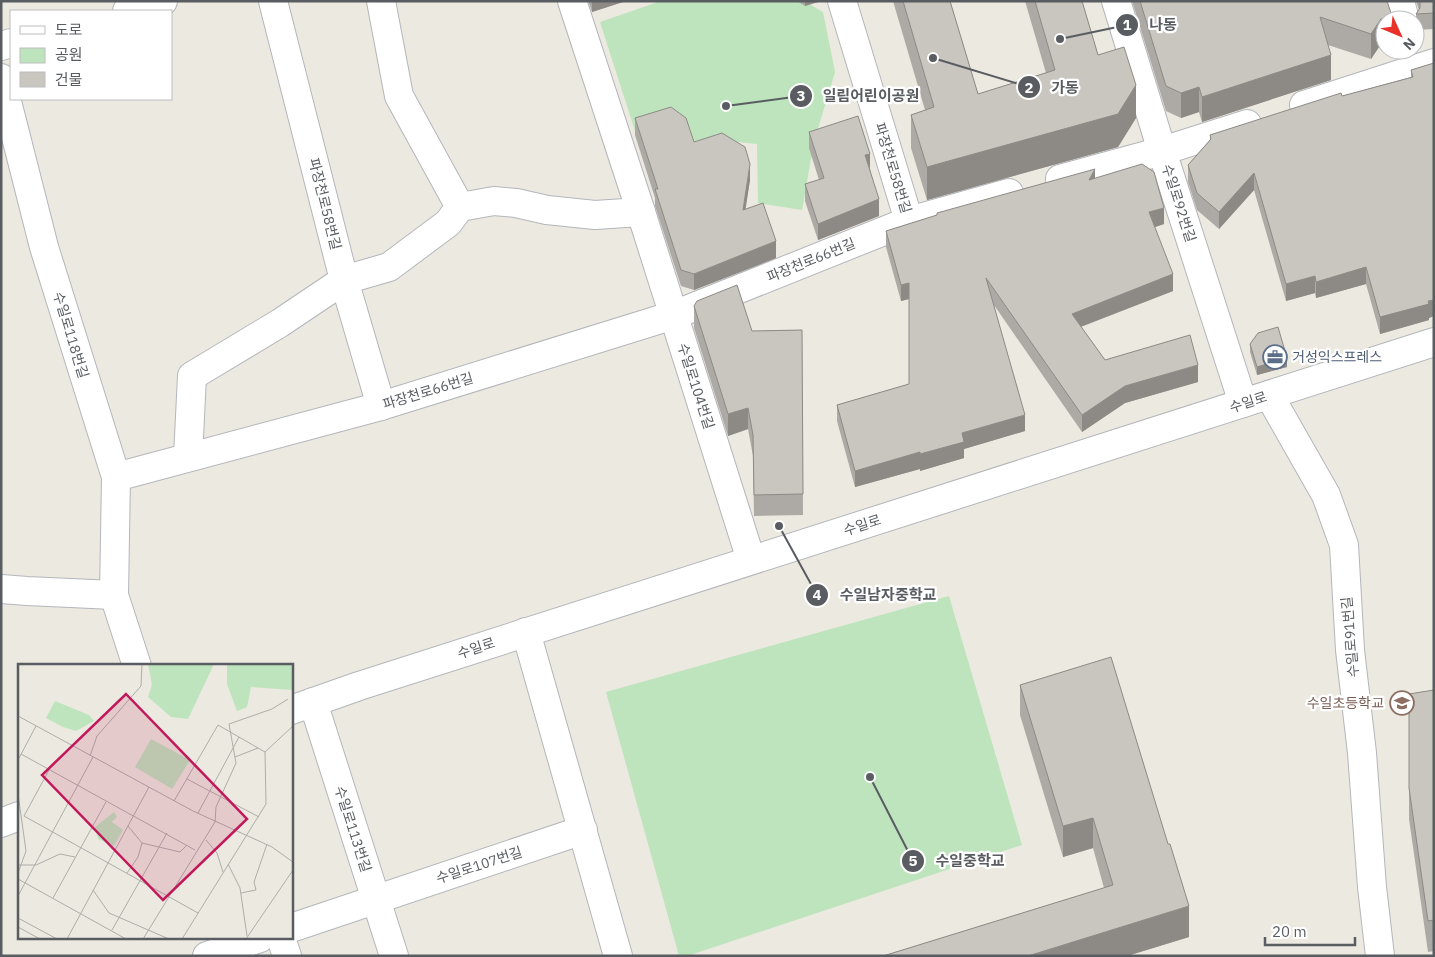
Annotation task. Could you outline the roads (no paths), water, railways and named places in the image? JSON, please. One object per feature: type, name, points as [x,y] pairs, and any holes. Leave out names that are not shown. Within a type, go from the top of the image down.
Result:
[{"type":"street","points":[[131,10],[163,1]]},
{"type":"street","name":"파장천로58번길","points":[[273,1],[344,280],[380,406]]},
{"type":"street","points":[[381,1],[399,96],[460,207]]},
{"type":"street","name":"수일로104번길","points":[[572,1],[752,560]]},
{"type":"street","name":"파장천로58번길","points":[[842,1],[909,220]]},
{"type":"street","name":"수일로92번길","points":[[1116,1],[1243,403]]},
{"type":"street","name":"파장천로66번길","points":[[116,477],[380,406],[674,315],[909,220],[1162,151],[1278,114],[1423,60]]},
{"type":"street","name":"수일로118번길","points":[[1,78],[44,247],[116,477],[114,595],[136,664]]},
{"type":"street","points":[[188,458],[192,376],[280,323],[344,280],[389,267],[448,223],[460,207],[494,201],[516,203],[547,210],[595,215],[641,212]]},
{"type":"street","name":"수일로","points":[[302,706],[526,632],[1434,342]]},
{"type":"street","name":"수일로91번길","points":[[1270,395],[1326,495],[1344,545],[1350,650],[1362,753],[1372,887],[1380,956]]},
{"type":"street","points":[[1,589],[27,592],[114,595]]},
{"type":"street","points":[[526,632],[618,956]]},
{"type":"street","name":"수일로113번길","points":[[302,706],[376,899],[394,956]]},
{"type":"street","points":[[1,823],[18,816]]},
{"type":"street","name":"수일로107번길","points":[[292,928],[582,830]]},
{"type":"street","points":[[208,956],[254,940]]},
{"type":"street","points":[[282,940],[287,956]]},
{"type":"place","name":"나동","points":[[1060,39]]},
{"type":"place","name":"가동","points":[[933,58]]},
{"type":"place","name":"일림어린이공원","points":[[726,106]]},
{"type":"place","name":"거성익스프레스","points":[[1275,357]]},
{"type":"place","name":"수일남자중학교","points":[[779,526]]},
{"type":"place","name":"수일초등학교","points":[[1402,703]]},
{"type":"place","name":"수일중학교","points":[[870,777]]}]
